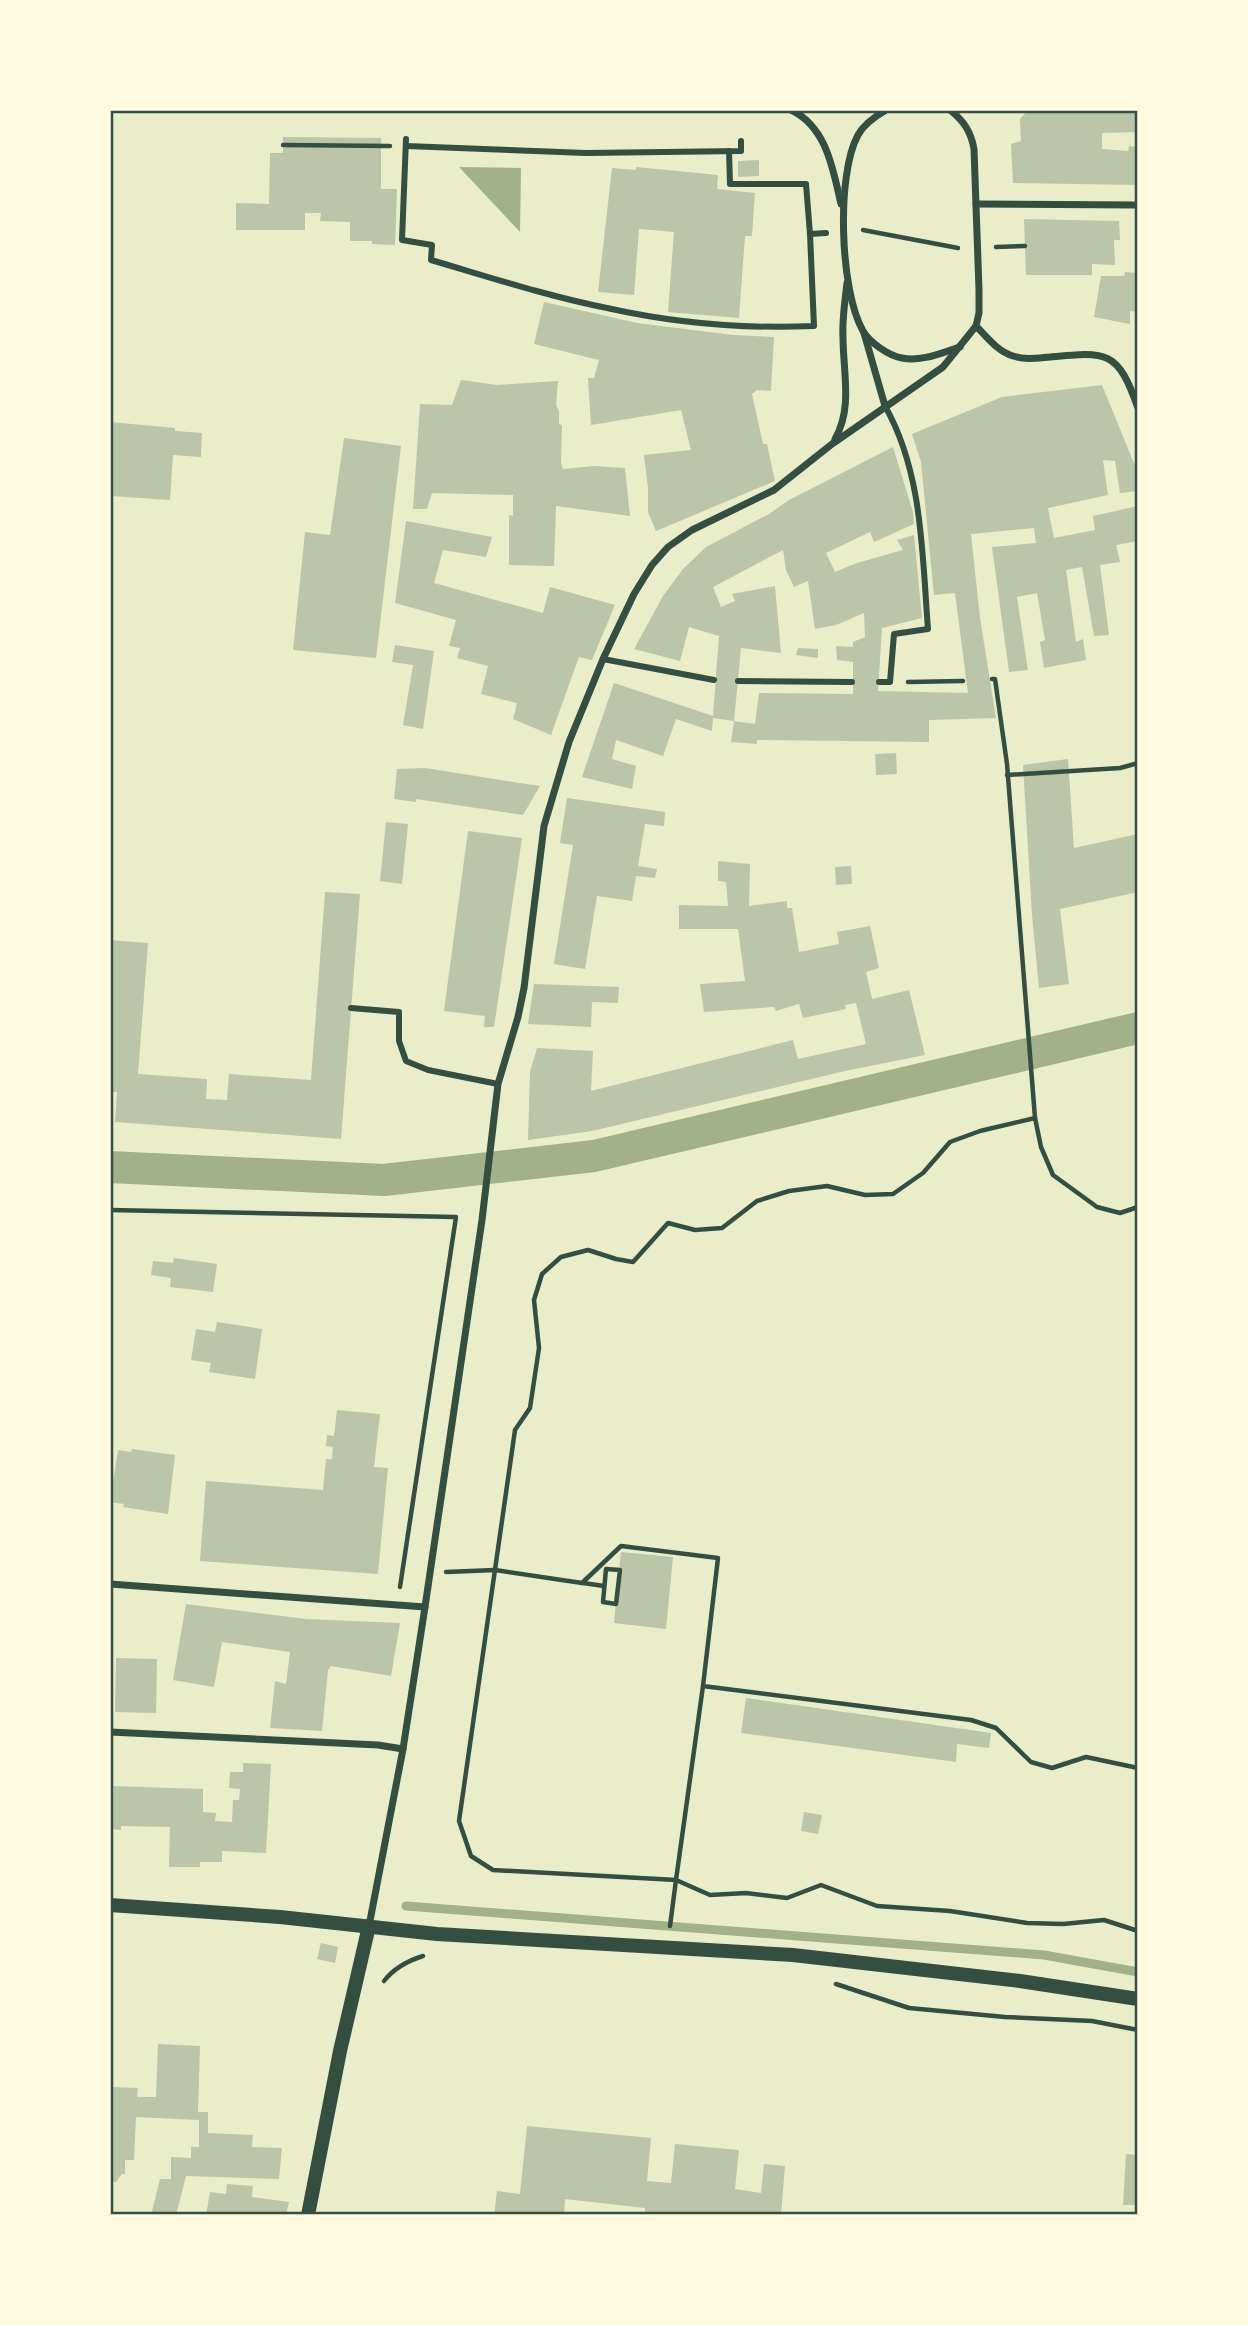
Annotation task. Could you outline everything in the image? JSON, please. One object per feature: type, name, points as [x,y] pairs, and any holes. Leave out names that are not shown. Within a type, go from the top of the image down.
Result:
[{"type":"main road","points":[[110,1905],[280,1917],[437,1934],[793,1955],[1020,1980],[1138,1999]]},
{"type":"main road","points":[[308,2215],[340,2051],[369,1926]]},
{"type":"street","points":[[791,110],[805,118],[821,138],[830,157],[842,207],[847,278],[843,339],[846,399],[841,429],[832,444]]},
{"type":"street","points":[[842,207],[853,146],[870,120],[886,110]]},
{"type":"street","points":[[369,1926],[403,1749],[431,1570],[484,1207],[498,1084],[524,988],[544,826],[569,742],[603,659],[634,594],[652,565],[668,547],[692,530],[774,490],[832,444],[931,377],[943,367],[976,326],[979,313],[972,137],[960,118],[950,110]]},
{"type":"street","points":[[960,118],[967,110]]},
{"type":"street","points":[[729,151],[730,184],[806,184],[814,326],[764,328],[608,309],[431,260],[432,245],[402,240],[406,142],[586,153],[729,151],[741,151],[741,141]]},
{"type":"street","points":[[976,204],[1138,205]]},
{"type":"street","points":[[810,234],[826,233]]},
{"type":"street","points":[[847,278],[885,406],[903,450],[919,510],[928,629],[894,634],[890,682],[879,682]]},
{"type":"street","points":[[976,326],[996,347],[1012,356],[1029,359],[1089,354],[1115,361],[1124,374],[1138,408]]},
{"type":"street","points":[[863,333],[890,354],[901,358],[917,359],[960,347]]},
{"type":"street","points":[[603,659],[714,680]]},
{"type":"street","points":[[738,681],[852,682]]},
{"type":"street","points":[[351,1008],[399,1012],[399,1041],[405,1061],[428,1070],[498,1084]]},
{"type":"street","points":[[110,1584],[425,1607]]},
{"type":"street","points":[[110,1732],[378,1745],[403,1749]]},
{"type":"path","points":[[283,145],[381,147]]},
{"type":"path","points":[[863,230],[958,248]]},
{"type":"path","points":[[996,247],[1025,246]]},
{"type":"path","points":[[992,680],[995,679],[1007,775],[1035,1118],[1041,1147],[1053,1175],[1097,1207],[1120,1213],[1138,1207]]},
{"type":"path","points":[[890,682],[963,681]]},
{"type":"path","points":[[1007,775],[1120,768],[1138,763]]},
{"type":"path","points":[[1035,1118],[980,1131],[950,1142],[923,1173],[893,1194],[865,1195],[827,1186],[789,1191],[757,1201],[722,1228],[695,1230],[668,1223],[633,1262],[588,1250],[561,1257],[542,1274],[534,1300],[539,1348],[530,1408],[515,1430],[459,1821],[471,1856],[493,1870],[676,1880],[710,1895],[746,1893],[787,1898],[821,1885],[877,1906],[950,1911],[1027,1923],[1063,1924],[1104,1920],[1138,1931]]},
{"type":"path","points":[[110,1210],[456,1217],[397,1605]]},
{"type":"path","points":[[582,1583],[621,1546],[718,1558],[671,1919]]},
{"type":"path","points":[[606,1569],[620,1570],[616,1604],[603,1602],[604,1586],[606,1569]]},
{"type":"path","points":[[431,1570],[495,1570],[604,1586]]},
{"type":"path","points":[[703,1686],[971,1720],[996,1728],[1031,1762],[1052,1768],[1086,1757],[1138,1768]]},
{"type":"path","points":[[829,1982],[909,2008],[1005,2017],[1092,2021],[1138,2029]]},
{"type":"shaded area","points":[[459,167],[521,168],[520,232]]},
{"type":"building","points":[[1028,110],[1138,110],[1138,132],[1102,133],[1102,149],[1128,151],[1129,146],[1138,147],[1138,185],[1013,183],[1011,144],[1021,141],[1020,119]]},
{"type":"building","points":[[283,137],[381,138],[381,189],[397,189],[395,245],[350,241],[350,222],[320,221],[321,213],[305,213],[305,230],[236,230],[236,203],[269,204],[270,153],[283,153]]},
{"type":"building","points":[[759,160],[759,176],[738,177],[738,161]]},
{"type":"building","points":[[636,167],[718,175],[717,189],[755,193],[752,236],[745,236],[739,318],[668,312],[674,232],[639,229],[634,295],[598,292],[612,168],[636,170]]},
{"type":"building","points":[[1024,219],[1119,221],[1120,240],[1114,240],[1115,265],[1092,264],[1092,275],[1026,275]]},
{"type":"building","points":[[1125,272],[1138,273],[1138,312],[1130,311],[1130,324],[1094,317],[1101,276],[1124,276]]},
{"type":"building","points":[[544,302],[637,323],[733,335],[774,337],[771,391],[757,390],[752,394],[763,444],[767,444],[775,481],[656,531],[648,512],[644,455],[691,450],[681,410],[591,425],[588,378],[594,378],[599,360],[534,344]]},
{"type":"building","points":[[461,380],[497,385],[558,381],[556,405],[559,424],[562,425],[563,469],[594,466],[625,468],[630,516],[556,506],[554,566],[509,565],[509,515],[513,516],[513,495],[432,493],[427,509],[413,509],[420,404],[452,405]]},
{"type":"building","points":[[1102,385],[1138,473],[1138,491],[1120,493],[1115,461],[1103,460],[1108,495],[1048,508],[1054,538],[1095,530],[1093,516],[1138,506],[1138,541],[1116,545],[1120,562],[1100,565],[1109,635],[1094,636],[1082,567],[1066,570],[1076,642],[1083,639],[1086,660],[1044,668],[1040,642],[1045,640],[1037,593],[1017,597],[1028,670],[1009,672],[992,547],[1036,543],[1034,528],[971,534],[980,618],[996,718],[929,720],[929,742],[757,740],[757,744],[731,742],[734,721],[713,718],[712,731],[676,719],[663,756],[616,740],[612,759],[636,766],[632,789],[582,777],[614,683],[713,716],[719,636],[689,627],[680,661],[634,649],[663,596],[683,569],[706,547],[769,514],[789,500],[893,447],[913,512],[914,524],[874,542],[870,532],[826,553],[835,572],[903,550],[897,540],[914,535],[922,618],[882,628],[878,691],[968,693],[955,593],[934,595],[921,462],[912,434],[1002,397]],"holes":[[[783,550],[786,570],[794,587],[808,581],[815,629],[836,625],[864,613],[865,637],[853,642],[853,647],[836,646],[837,660],[853,662],[853,694],[759,693],[755,724],[734,721],[741,648],[781,653],[775,586],[732,594],[735,601],[721,607],[713,587]]]},
{"type":"building","points":[[110,422],[202,433],[201,457],[173,455],[170,500],[110,496]]},
{"type":"building","points":[[344,438],[401,446],[376,658],[293,650],[305,532],[330,535]]},
{"type":"building","points":[[406,521],[492,537],[486,557],[443,550],[434,583],[543,613],[550,587],[615,605],[592,660],[579,657],[551,735],[513,719],[517,703],[481,694],[488,666],[457,658],[460,648],[449,646],[456,620],[395,603]]},
{"type":"building","points":[[395,645],[434,651],[423,729],[403,725],[413,665],[392,662]]},
{"type":"building","points":[[798,648],[818,649],[818,658],[796,655]]},
{"type":"building","points":[[896,753],[897,774],[876,775],[875,754]]},
{"type":"building","points":[[1068,759],[1074,848],[1138,834],[1138,892],[1060,909],[1069,984],[1039,988],[1023,765]]},
{"type":"building","points":[[425,768],[540,786],[523,815],[416,799],[416,802],[394,799],[397,769]]},
{"type":"building","points":[[567,798],[665,812],[664,826],[645,824],[638,866],[657,869],[655,878],[636,876],[632,901],[597,896],[585,969],[554,964],[573,845],[560,843]]},
{"type":"building","points":[[386,822],[408,824],[402,884],[380,881]]},
{"type":"building","points":[[468,831],[522,838],[494,1027],[484,1027],[485,1016],[444,1011]]},
{"type":"building","points":[[718,861],[750,864],[749,906],[787,901],[787,908],[792,908],[799,952],[839,944],[837,932],[870,926],[879,968],[866,972],[872,999],[909,990],[925,1055],[845,1071],[592,1131],[528,1140],[530,1072],[537,1048],[593,1051],[591,1091],[793,1040],[798,1059],[866,1044],[856,1003],[845,1005],[846,1009],[803,1018],[799,1004],[776,1011],[774,1007],[704,1012],[700,984],[745,981],[738,929],[679,929],[679,905],[728,906],[726,882],[718,881]]},
{"type":"building","points":[[851,866],[852,884],[836,885],[835,867]]},
{"type":"building","points":[[325,892],[360,894],[341,1139],[115,1122],[117,1092],[110,1092],[110,940],[148,943],[138,1074],[207,1079],[206,1099],[227,1100],[229,1074],[311,1080]]},
{"type":"building","points":[[534,984],[619,987],[618,1003],[592,1002],[591,1027],[528,1024]]},
{"type":"building","points":[[174,1258],[217,1264],[213,1292],[170,1287],[171,1278],[151,1275],[153,1261],[173,1263]]},
{"type":"building","points":[[217,1322],[262,1329],[255,1379],[209,1372],[211,1363],[191,1360],[196,1329],[215,1332]]},
{"type":"building","points":[[337,1410],[380,1414],[374,1467],[388,1468],[378,1574],[200,1561],[206,1481],[323,1490],[326,1459],[332,1459],[333,1447],[326,1446],[327,1435],[334,1436]]},
{"type":"building","points":[[132,1449],[175,1455],[168,1514],[123,1507],[124,1504],[110,1502],[118,1450],[131,1452]]},
{"type":"building","points":[[621,1552],[673,1557],[666,1629],[614,1623]]},
{"type":"building","points":[[186,1604],[306,1619],[400,1623],[391,1676],[331,1666],[328,1670],[322,1731],[270,1728],[275,1681],[286,1684],[290,1652],[222,1642],[214,1687],[173,1680]]},
{"type":"building","points":[[116,1658],[157,1659],[156,1713],[115,1712]]},
{"type":"building","points":[[746,1698],[991,1733],[989,1748],[957,1744],[956,1762],[741,1733]]},
{"type":"building","points":[[243,1763],[271,1764],[266,1853],[222,1851],[222,1862],[200,1862],[200,1867],[169,1867],[170,1827],[121,1826],[121,1830],[110,1829],[110,1786],[203,1789],[203,1812],[216,1813],[215,1821],[232,1822],[233,1800],[239,1800],[240,1789],[229,1788],[230,1772],[243,1772]]},
{"type":"building","points":[[804,1812],[822,1815],[818,1834],[801,1831]]},
{"type":"building","points":[[321,1943],[338,1947],[335,1963],[317,1959]]},
{"type":"building","points":[[158,2044],[200,2046],[198,2112],[208,2112],[208,2133],[253,2135],[252,2147],[282,2148],[279,2179],[186,2176],[176,2215],[151,2215],[160,2179],[171,2179],[171,2157],[191,2158],[191,2147],[199,2147],[199,2120],[136,2117],[134,2160],[125,2160],[125,2174],[116,2182],[110,2182],[110,2087],[138,2088],[137,2097],[156,2097]]},
{"type":"building","points":[[527,2126],[651,2138],[647,2181],[671,2183],[675,2144],[739,2150],[735,2189],[761,2193],[764,2164],[785,2166],[781,2215],[657,2215],[645,2214],[645,2208],[565,2199],[564,2215],[494,2215],[497,2191],[520,2194]]},
{"type":"building","points":[[1126,2154],[1138,2155],[1138,2205],[1123,2205]]},
{"type":"building","points":[[227,2184],[253,2186],[252,2197],[289,2202],[286,2215],[206,2215],[210,2192],[226,2194]]},
{"type":"waterway","points":[[110,1167],[384,1180],[594,1156],[1138,1028]]},
{"type":"waterway","points":[[406,1906],[1044,1955],[1138,1972]]}]
